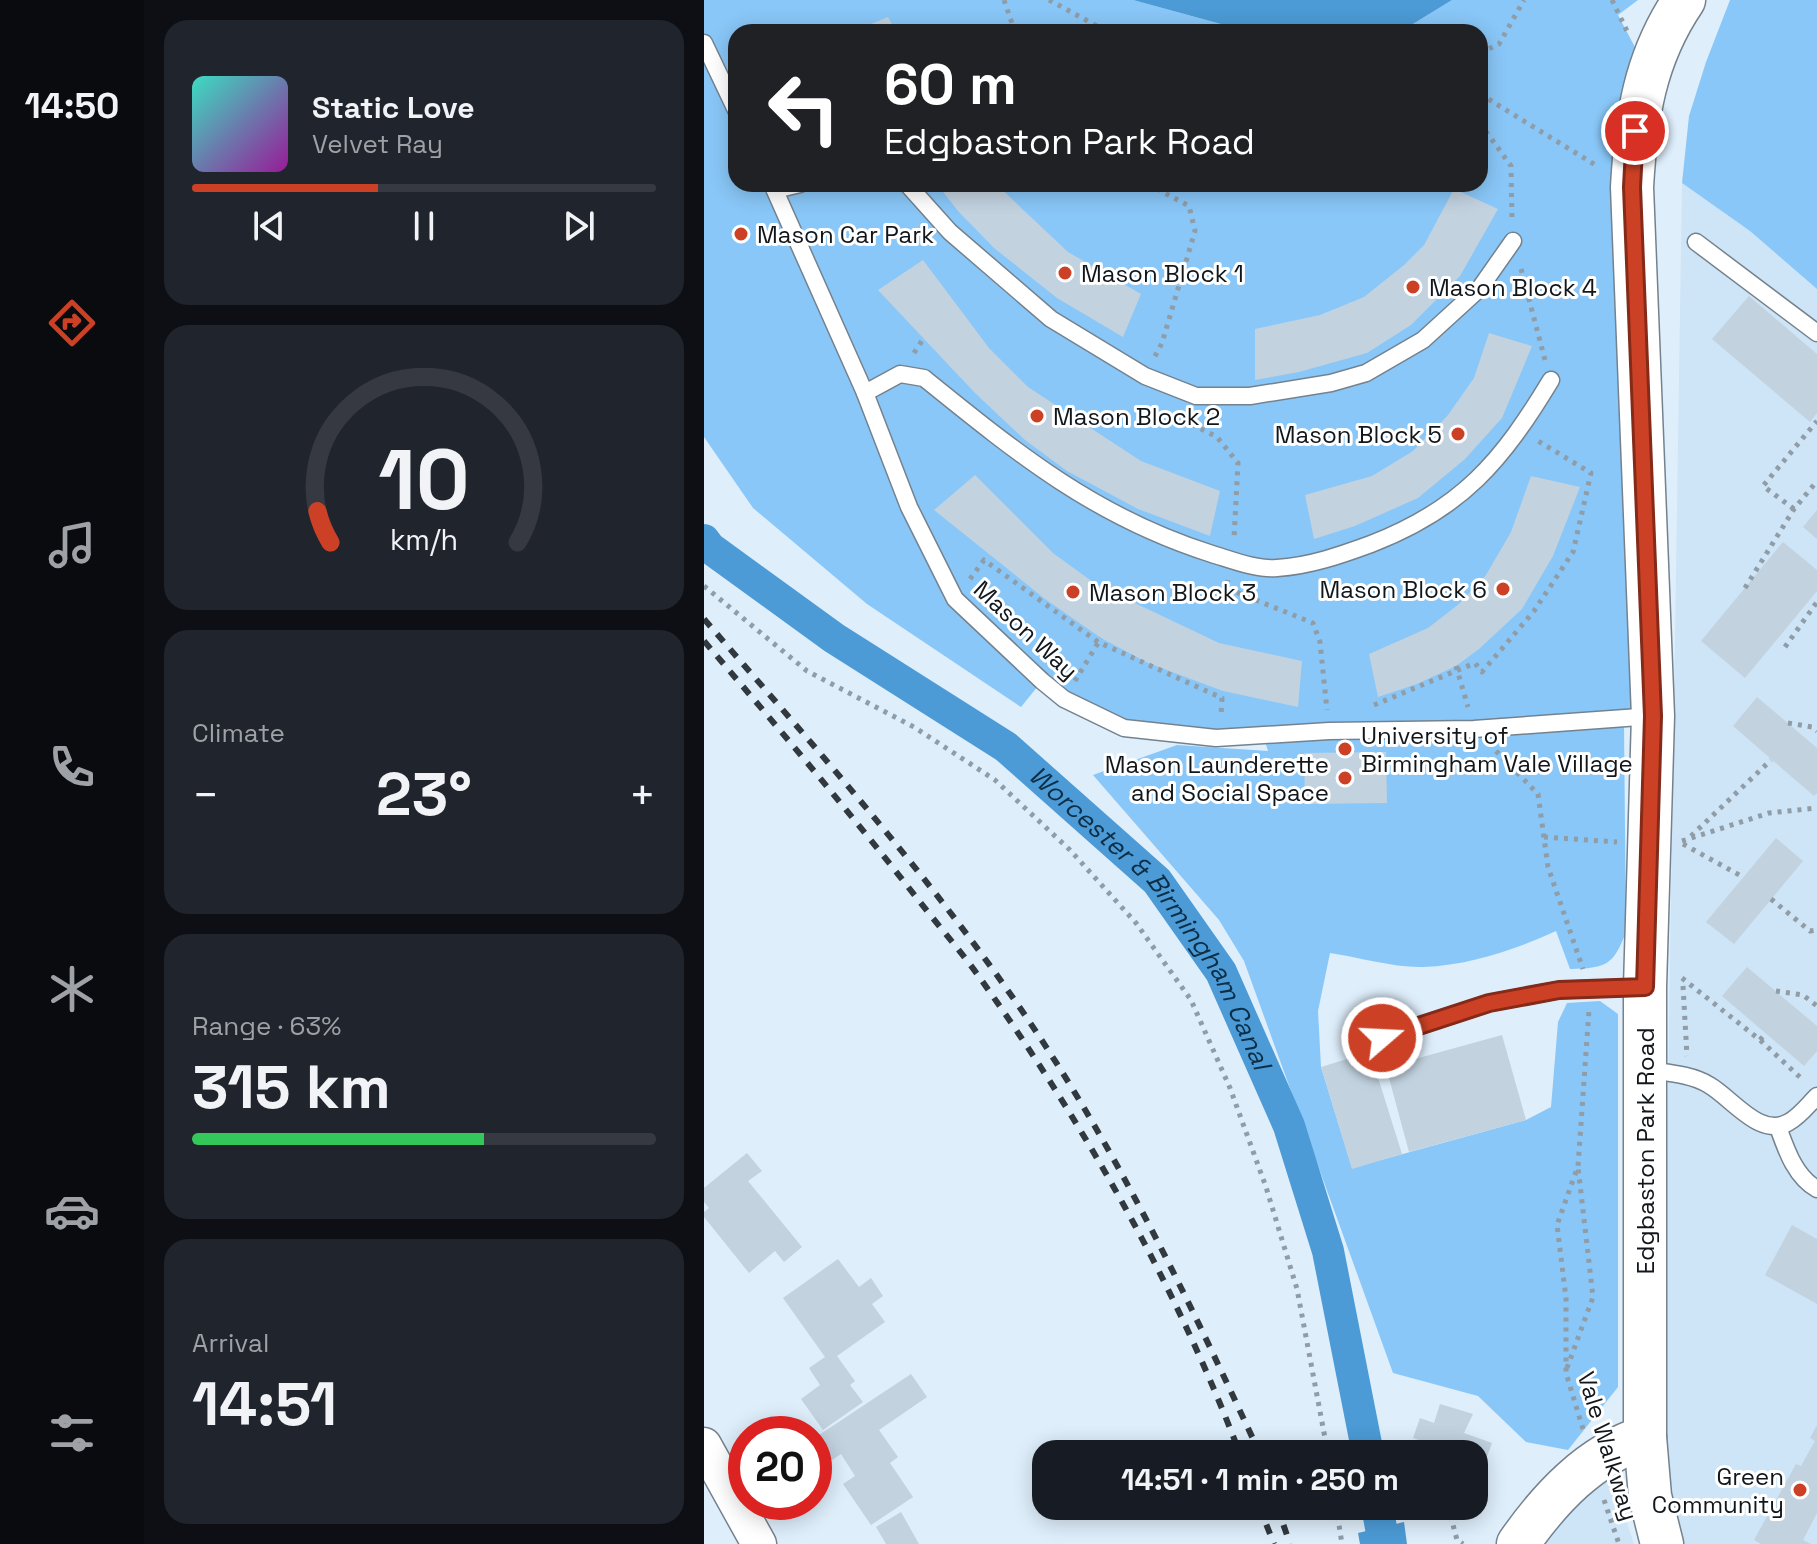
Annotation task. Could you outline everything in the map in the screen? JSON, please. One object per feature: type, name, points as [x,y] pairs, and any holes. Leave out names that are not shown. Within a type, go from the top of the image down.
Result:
[{"type":"street","name":"Edgbaston Park Road","points":[[1662,1544],[1650,1496],[1645,1437],[1646,1070],[1663,982],[1669,842],[1653,716],[1632,187],[1635,131],[1647,70],[1684,0]]},
{"type":"street","points":[[1518,1544],[1542,1510],[1593,1462],[1645,1437]]},
{"type":"street","points":[[704,1445],[759,1544]]},
{"type":"lane","points":[[704,43],[728,93]]},
{"type":"lane","name":"Mason Way","points":[[775,192],[865,393],[909,507],[955,599],[1064,699],[1124,728],[1216,738],[1328,724],[1474,729],[1653,716]]},
{"type":"lane","points":[[914,192],[950,232],[1051,319],[1145,376],[1196,396],[1250,396],[1331,383],[1366,373],[1423,340],[1480,288],[1513,241]]},
{"type":"lane","points":[[1696,242],[1817,333]]},
{"type":"lane","points":[[865,393],[900,374],[924,378],[1060,484],[1130,524],[1176,543],[1275,569],[1330,559],[1398,534],[1436,512],[1477,481],[1520,431],[1551,380]]},
{"type":"lane","points":[[1382,1038],[1489,1003],[1559,990],[1663,982]]},
{"type":"lane","points":[[1646,1070],[1707,1084],[1759,1123],[1778,1127],[1792,1121],[1817,1096]]},
{"type":"lane","points":[[1778,1127],[1789,1157],[1811,1186],[1817,1189]]},
{"type":"path","points":[[1004,0],[1012,24]]},
{"type":"path","points":[[1049,0],[1093,24]]},
{"type":"path","points":[[1488,49],[1499,44],[1524,0]]},
{"type":"path","points":[[1488,99],[1632,187]]},
{"type":"path","points":[[1163,192],[1189,206],[1195,231],[1162,343],[1145,376],[1139,397],[1217,437],[1238,463],[1232,560],[1226,588],[1313,623],[1320,642],[1328,724],[1456,668],[1475,663],[1482,672],[1534,611],[1573,552],[1591,473],[1520,431]]},
{"type":"path","points":[[1794,509],[1763,486],[1817,421]]},
{"type":"path","points":[[1745,588],[1794,509],[1817,481]]},
{"type":"path","points":[[955,599],[984,560],[1099,640],[1222,694],[1221,719]]},
{"type":"path","points":[[704,586],[807,671],[914,727],[995,780],[1070,850],[1136,923],[1191,1000],[1230,1088],[1266,1187],[1297,1289],[1325,1440]]},
{"type":"path","points":[[1785,647],[1817,602]]},
{"type":"path","points":[[1064,699],[1099,640]]},
{"type":"path","points":[[1456,668],[1474,729]]},
{"type":"path","points":[[1788,723],[1814,729],[1817,721]]},
{"type":"path","name":"Vale Walkway","points":[[1474,729],[1538,794],[1548,867],[1590,990],[1578,1166],[1557,1225],[1566,1298],[1566,1373],[1619,1544]]},
{"type":"path","points":[[1669,842],[1771,760]]},
{"type":"path","points":[[1669,842],[1769,813],[1817,808]]},
{"type":"path","points":[[1544,837],[1678,842],[1743,877]]},
{"type":"path","points":[[1771,899],[1810,931],[1817,930]]},
{"type":"path","points":[[1663,982],[1760,1040],[1806,1083]]},
{"type":"path","points":[[1776,991],[1803,995],[1817,1006]]},
{"type":"path","points":[[1760,1040],[1766,1033]]},
{"type":"path","points":[[1566,1373],[1593,1297],[1578,1166]]},
{"type":"path","points":[[1338,1520],[1342,1544]]},
{"type":"path","points":[[1452,1520],[1457,1540],[1463,1544]]},
{"type":"shaded area","name":"University of Birmingham Vale Village","points":[[704,0],[1133,0],[1221,24],[728,24],[728,192],[1488,192],[1488,24],[1413,24],[1452,0],[1638,0],[1618,15],[1647,70],[1653,716],[1624,724],[1626,932],[1617,952],[1607,963],[1582,969],[1570,969],[1556,931],[1491,955],[1440,966],[1401,966],[1330,953],[1318,1011],[1321,1067],[1352,1168],[1526,1120],[1551,1107],[1558,1022],[1567,1003],[1600,1001],[1618,1014],[1618,1387],[1568,1450],[1526,1442],[1478,1396],[1393,1373],[1244,961],[1219,920],[1093,775],[1177,745],[1268,751],[1263,735],[1124,728],[1042,681],[1021,707],[867,604],[753,508],[704,437]]},
{"type":"shaded area","points":[[1133,0],[1452,0],[1413,24],[1221,24]]},
{"type":"shaded area","points":[[1730,0],[1817,0],[1817,289],[1750,231],[1682,183],[1689,116]]},
{"type":"shaded area","name":"University of Birmingham Vale Village","points":[[1682,183],[1750,231],[1817,289],[1817,1544],[1683,1544],[1669,1495],[1663,1422]]},
{"type":"shaded area","points":[[1611,1473],[1634,1544],[1539,1544],[1557,1521]]},
{"type":"shaded area","points":[[1404,1522],[1407,1544],[1360,1544],[1358,1533]]},
{"type":"building","points":[[888,17],[892,24],[871,24]]},
{"type":"building","name":"Mason Block 1","points":[[943,192],[1004,192],[1068,252],[1141,294],[1123,337],[1057,298],[994,248]]},
{"type":"building","name":"Mason Block 4","points":[[1452,192],[1461,192],[1498,209],[1460,276],[1411,325],[1367,353],[1299,372],[1255,380],[1255,329],[1320,315],[1364,297],[1424,245]]},
{"type":"building","name":"Mason Block 2","points":[[923,260],[989,348],[1028,387],[1141,461],[1220,491],[1210,536],[1138,509],[1067,471],[1025,440],[975,393],[878,290]]},
{"type":"building","points":[[1749,296],[1817,354],[1817,413],[1810,422],[1712,339]]},
{"type":"building","name":"Mason Block 5","points":[[1489,333],[1532,346],[1502,418],[1465,459],[1418,498],[1355,526],[1314,539],[1305,495],[1372,476],[1413,451],[1448,415],[1474,378]]},
{"type":"building","name":"Mason Block 3","points":[[975,475],[1053,553],[1097,585],[1219,643],[1302,661],[1298,707],[1223,691],[1148,663],[1101,638],[1045,599],[934,510]]},
{"type":"building","name":"Mason Block 6","points":[[1531,476],[1580,487],[1553,556],[1522,609],[1456,666],[1378,697],[1369,654],[1428,628],[1459,604],[1486,575],[1511,532]]},
{"type":"building","points":[[1817,510],[1817,539],[1803,527]]},
{"type":"building","points":[[1783,542],[1817,570],[1817,591],[1745,678],[1701,641]]},
{"type":"building","points":[[1757,697],[1817,748],[1817,793],[1814,796],[1733,726]]},
{"type":"building","name":"Mason Launderette and Social Space","points":[[1386,752],[1387,803],[1305,804],[1304,753]]},
{"type":"building","points":[[1776,838],[1803,861],[1734,944],[1706,922]]},
{"type":"building","points":[[1747,967],[1817,1026],[1817,1051],[1804,1066],[1722,996]]},
{"type":"building","points":[[1502,1035],[1526,1120],[1409,1152],[1386,1067]]},
{"type":"building","points":[[1370,1052],[1402,1154],[1352,1169],[1321,1067]]},
{"type":"building","points":[[747,1153],[762,1171],[748,1181],[802,1247],[784,1262],[775,1251],[749,1273],[704,1217],[704,1212],[709,1208],[704,1202],[704,1188]]},
{"type":"building","points":[[1792,1225],[1817,1239],[1817,1304],[1765,1275]]},
{"type":"building","points":[[838,1259],[859,1287],[871,1278],[883,1296],[872,1304],[885,1322],[837,1356],[855,1381],[850,1385],[863,1402],[832,1424],[832,1416],[813,1416],[801,1399],[820,1385],[809,1368],[825,1357],[783,1298]]},
{"type":"building","points":[[911,1374],[927,1397],[879,1430],[898,1457],[890,1463],[913,1497],[871,1525],[843,1484],[855,1476],[841,1454],[832,1460],[832,1426]]},
{"type":"building","points":[[1440,1404],[1473,1414],[1464,1433],[1484,1440],[1413,1438],[1420,1418],[1434,1423]]},
{"type":"building","name":"Green Community","points":[[1817,1425],[1817,1513],[1803,1540],[1811,1544],[1761,1544],[1754,1540],[1796,1464],[1801,1466],[1815,1441],[1810,1438]]},
{"type":"building","points":[[901,1512],[919,1544],[886,1544],[876,1527]]},
{"type":"waterway","name":"Worcester & Birmingham Canal","points":[[704,540],[710,548],[834,638],[1006,747],[1157,881],[1221,972],[1289,1126],[1328,1251],[1365,1440]]},
{"type":"waterway","name":"Worcester & Birmingham Canal","points":[[1380,1520],[1384,1544]]},
{"type":"railway","points":[[704,619],[919,872],[1037,1033],[1129,1186],[1253,1440]]},
{"type":"railway","points":[[704,641],[812,768],[972,968],[1056,1090],[1157,1268],[1234,1440]]},
{"type":"railway","points":[[1265,1520],[1274,1544]]},
{"type":"railway","points":[[1282,1520],[1290,1544]]},
{"type":"place","name":"Mason Car Park","points":[[741,234]]},
{"type":"place","name":"Mason Block 1","points":[[1065,273]]},
{"type":"place","name":"Mason Block 4","points":[[1413,287]]},
{"type":"place","name":"Mason Block 2","points":[[1037,416]]},
{"type":"place","name":"Mason Block 5","points":[[1458,434]]},
{"type":"place","name":"Mason Block 6","points":[[1503,589]]},
{"type":"place","name":"Mason Block 3","points":[[1073,592]]},
{"type":"place","name":"University of Birmingham Vale Village","points":[[1345,749]]},
{"type":"place","name":"Mason Launderette and Social Space","points":[[1345,778]]},
{"type":"place","name":"Green Community","points":[[1800,1490]]},
{"type":"route","points":[[1382,1038],[1489,1003],[1559,990],[1645,987],[1653,716],[1632,187],[1635,131]]}]
